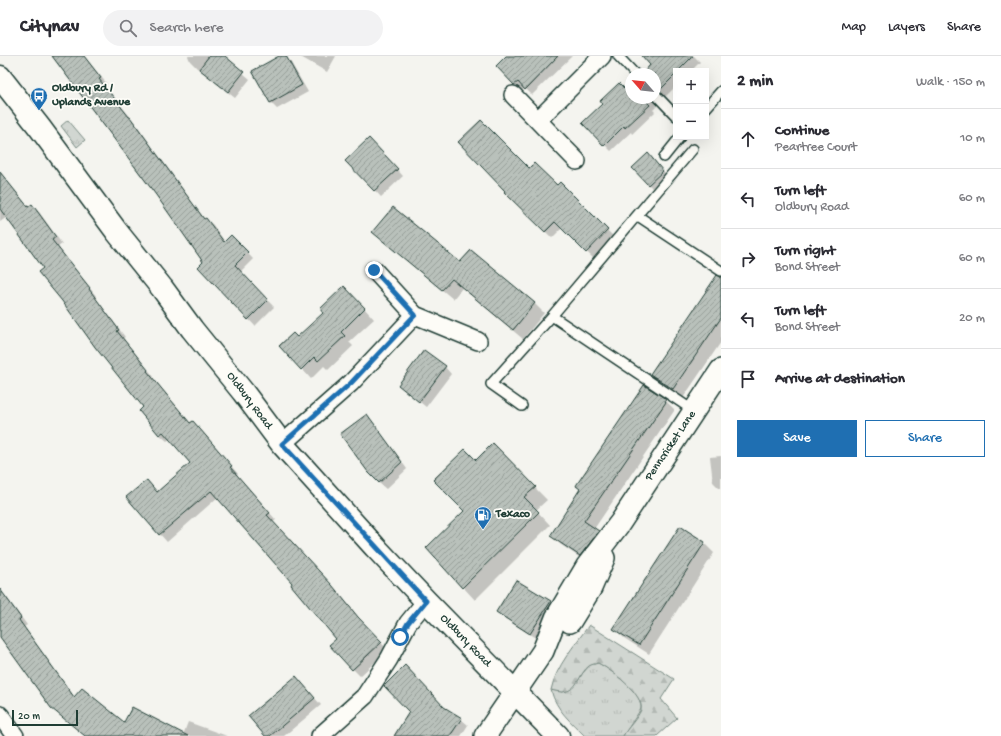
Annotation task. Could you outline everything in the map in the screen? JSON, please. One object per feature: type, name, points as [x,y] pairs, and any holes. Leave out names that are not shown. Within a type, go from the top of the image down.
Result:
[{"type":"main road","name":"Oldbury Road","points":[[0,77],[117,232],[282,444],[426,601],[558,736]]},
{"type":"street","points":[[538,120],[602,56]]},
{"type":"street","points":[[513,95],[576,161]]},
{"type":"street","points":[[374,270],[415,315],[478,341]]},
{"type":"street","points":[[282,444],[351,383],[415,315]]},
{"type":"street","name":"Penncricket Lane","points":[[485,736],[544,651],[556,642],[591,588],[620,523],[721,370]]},
{"type":"street","points":[[320,736],[365,696],[389,659],[408,623],[426,601]]},
{"type":"street","points":[[0,715],[15,736]]},
{"type":"lane","points":[[618,56],[629,68]]},
{"type":"lane","points":[[709,105],[721,91]]},
{"type":"lane","points":[[661,100],[673,113]]},
{"type":"lane","points":[[664,157],[678,140]]},
{"type":"lane","points":[[522,406],[491,384],[638,216],[661,186],[693,149]]},
{"type":"lane","points":[[638,216],[721,271]]},
{"type":"lane","points":[[552,316],[694,411]]},
{"type":"green space","points":[[68,120],[85,140],[77,147],[61,126]]},
{"type":"green space","points":[[589,625],[674,679],[661,699],[677,718],[657,736],[623,736],[641,710],[641,704],[638,697],[626,683],[598,663],[590,665],[575,685],[568,691],[562,692],[551,690],[553,681],[562,664]]},
{"type":"green space","points":[[598,663],[609,669],[627,684],[640,701],[641,709],[623,736],[585,736],[569,721],[556,704],[553,697],[551,690],[563,692],[578,681],[590,665]]},
{"type":"building","points":[[52,56],[84,56],[101,78],[99,79],[130,117],[204,219],[206,218],[224,242],[231,235],[248,252],[235,265],[268,300],[248,320],[198,267],[203,262],[156,195]]},
{"type":"building","points":[[209,56],[225,56],[244,72],[228,92],[199,69]]},
{"type":"building","points":[[279,56],[286,56],[302,85],[270,103],[252,71]]},
{"type":"building","points":[[506,56],[558,56],[525,90],[518,82],[514,85],[496,66]]},
{"type":"building","points":[[642,56],[693,56],[681,68],[673,68],[673,77],[661,89],[661,68],[647,68],[650,65]]},
{"type":"building","points":[[619,83],[625,89],[625,104],[650,105],[625,128],[624,126],[604,146],[582,123],[602,104],[600,101]]},
{"type":"building","points":[[481,120],[529,168],[534,163],[557,185],[560,182],[608,230],[586,253],[555,222],[545,232],[504,192],[505,191],[458,142]]},
{"type":"building","points":[[369,138],[398,169],[374,191],[345,161]]},
{"type":"building","points":[[648,153],[663,171],[648,185],[632,168]]},
{"type":"building","points":[[0,172],[28,207],[32,204],[56,237],[52,240],[90,288],[89,289],[119,330],[117,331],[148,370],[147,371],[190,423],[193,421],[232,466],[230,467],[270,513],[267,515],[382,642],[352,670],[329,645],[336,639],[291,585],[292,583],[211,491],[159,535],[126,497],[147,480],[157,492],[190,463],[163,432],[159,435],[139,411],[143,407],[38,272],[43,268],[0,209]]},
{"type":"building","points":[[393,207],[460,262],[471,250],[535,303],[513,330],[452,279],[442,290],[372,232]]},
{"type":"building","points":[[717,275],[721,277],[721,318],[673,389],[650,374]]},
{"type":"building","points":[[344,286],[365,308],[341,332],[345,336],[318,361],[314,357],[301,370],[279,346],[293,333],[297,337],[323,313],[320,309]]},
{"type":"building","points":[[424,350],[446,366],[419,402],[398,385]]},
{"type":"building","points":[[644,385],[666,399],[666,402],[584,521],[599,531],[580,556],[550,536],[580,489],[576,486],[577,484]]},
{"type":"building","points":[[367,414],[402,462],[379,483],[368,472],[340,434]]},
{"type":"building","name":"Texaco","points":[[493,443],[536,487],[524,497],[539,512],[462,588],[426,548],[464,511],[433,480],[465,449],[476,460]]},
{"type":"building","points":[[680,526],[705,542],[639,645],[613,629]]},
{"type":"building","points":[[516,580],[551,601],[530,634],[496,612]]},
{"type":"building","points":[[0,589],[21,618],[19,620],[74,697],[82,688],[124,722],[132,707],[188,736],[85,736],[51,708],[0,637]]},
{"type":"building","points":[[405,665],[444,707],[462,718],[450,736],[394,736],[409,712],[384,686]]},
{"type":"building","points":[[296,676],[315,698],[270,736],[265,736],[248,716]]},
{"type":"place","name":"Oldbury Rd / Uplands Avenue","points":[[39,111]]},
{"type":"place","name":"Texaco","points":[[483,530]]},
{"type":"route","points":[[374,270],[415,315],[351,383],[282,444],[426,601],[408,623],[400,637]]}]
